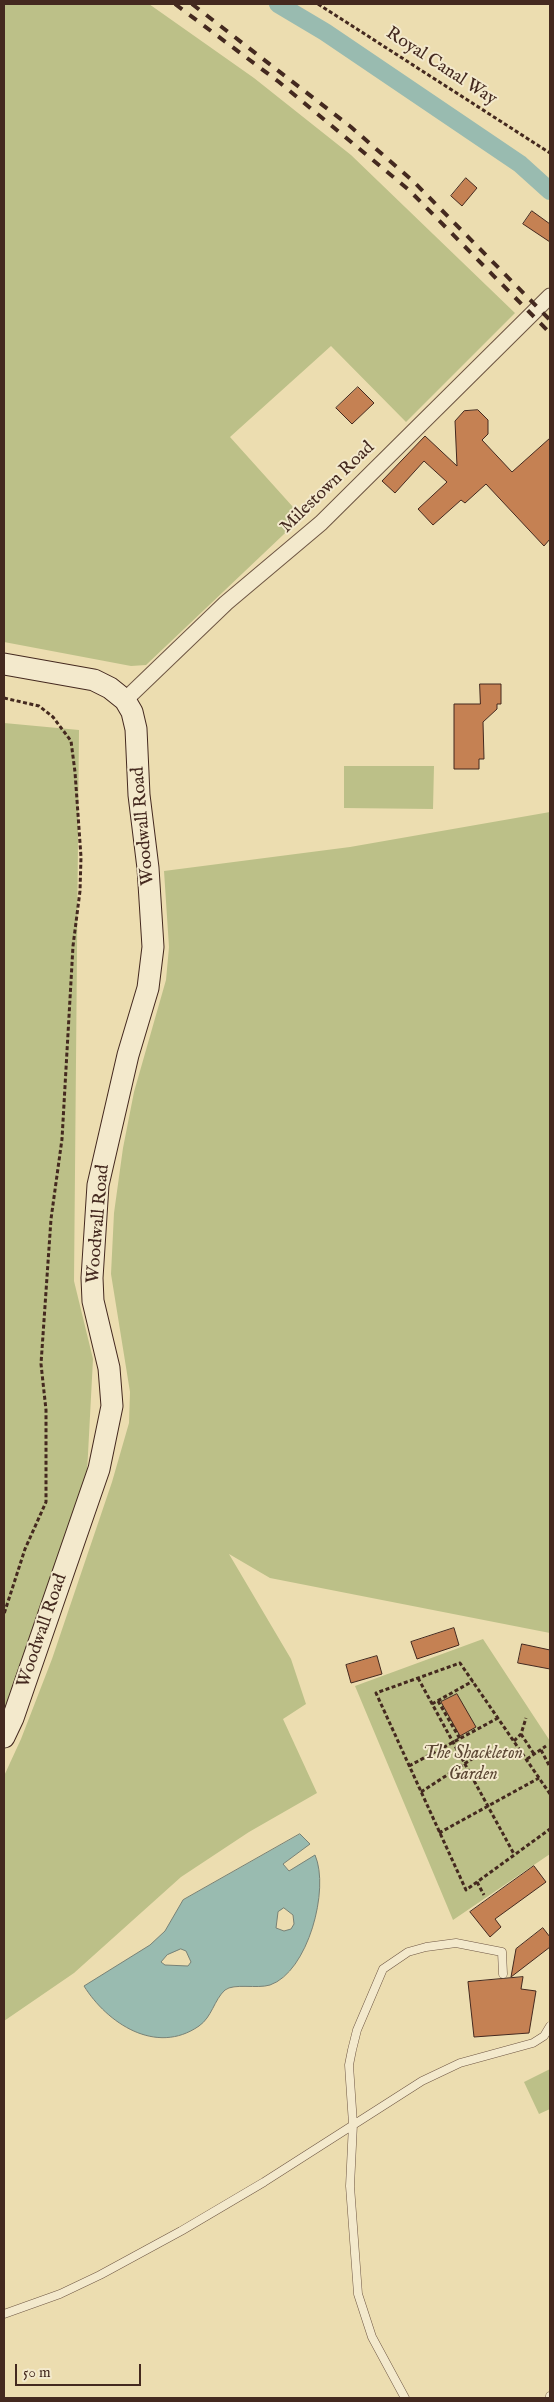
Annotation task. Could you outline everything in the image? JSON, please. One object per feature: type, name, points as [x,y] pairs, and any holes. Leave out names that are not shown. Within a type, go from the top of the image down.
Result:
[{"type":"main road","points":[[4,664],[94,680],[110,688],[125,700]]},
{"type":"main road","name":"Woodwall Road","points":[[4,1736],[12,1718],[99,1469],[112,1406],[109,1368],[93,1301],[92,1278],[98,1185],[128,1055],[148,988],[153,947],[148,868],[139,796],[136,729],[132,712],[125,700]]},
{"type":"street","name":"Milestown Road","points":[[125,700],[226,603],[321,523],[550,296]]},
{"type":"lane","points":[[405,2398],[372,2337],[358,2294],[350,2186],[353,2124],[349,2065],[357,2030],[382,1969],[408,1952],[426,1947],[456,1944],[502,1952],[503,1974]]},
{"type":"lane","points":[[4,2314],[60,2294],[92,2279],[181,2231],[264,2182],[422,2080],[460,2062],[533,2043],[544,2036],[550,2026]]},
{"type":"path","name":"Royal Canal Way","points":[[318,4],[550,153]]},
{"type":"path","points":[[4,698],[39,706],[53,717],[70,741],[75,772],[81,858],[80,891],[73,946],[62,1139],[51,1219],[41,1364],[46,1410],[46,1502],[24,1549],[4,1614]]},
{"type":"path","points":[[550,1794],[460,1663],[376,1693],[466,1890],[550,1829]]},
{"type":"path","points":[[418,1678],[514,1854]]},
{"type":"path","points":[[432,1704],[473,1681]]},
{"type":"path","points":[[438,1701],[460,1739]]},
{"type":"path","points":[[409,1766],[498,1718]]},
{"type":"path","points":[[514,1741],[521,1734],[526,1718]]},
{"type":"path","points":[[521,1734],[534,1754]]},
{"type":"path","points":[[526,1760],[546,1746]]},
{"type":"path","points":[[541,1750],[550,1767]]},
{"type":"path","points":[[420,1792],[481,1753]]},
{"type":"path","points":[[439,1833],[539,1778]]},
{"type":"path","points":[[477,1882],[484,1895]]},
{"type":"green space","points":[[4,4],[149,4],[254,78],[351,155],[515,313],[406,422],[331,346],[230,437],[302,517],[146,665],[131,666],[4,642]]},
{"type":"green space","points":[[4,723],[79,730],[74,1281],[93,1359],[87,1473],[4,1712]]},
{"type":"green space","points":[[344,766],[434,766],[433,809],[344,808]]},
{"type":"green space","points":[[550,812],[550,1633],[270,1578],[229,1554],[291,1659],[306,1704],[283,1719],[317,1793],[249,1832],[181,1877],[74,1973],[4,2021],[4,1776],[21,1739],[52,1659],[112,1482],[129,1423],[130,1392],[111,1274],[114,1213],[123,1148],[134,1092],[166,980],[169,947],[164,871],[350,847]]},
{"type":"green space","name":"The Shackleton Garden","points":[[483,1639],[550,1741],[550,1854],[453,1920],[355,1686]]},
{"type":"green space","points":[[550,2069],[550,2109],[539,2114],[524,2082]]},
{"type":"water","points":[[300,1834],[310,1844],[283,1864],[289,1871],[315,1855],[319,1870],[320,1888],[317,1908],[305,1947],[295,1964],[283,1977],[270,1985],[240,1986],[225,1990],[207,2018],[199,2026],[183,2034],[166,2038],[150,2036],[134,2031],[119,2023],[94,2000],[84,1986],[150,1945],[165,1931],[183,1900]],"holes":[[[284,1908],[293,1915],[294,1924],[291,1929],[284,1931],[276,1928],[278,1912]],[[181,1949],[186,1951],[191,1962],[188,1966],[165,1965],[161,1962],[167,1955]]]},
{"type":"building","points":[[466,178],[477,188],[462,206],[451,196]]},
{"type":"building","points":[[532,211],[550,224],[550,242],[523,224]]},
{"type":"building","points":[[358,387],[374,403],[352,424],[336,408]]},
{"type":"building","points":[[478,410],[488,420],[488,434],[482,440],[512,472],[550,438],[550,539],[544,546],[486,484],[465,503],[461,500],[433,525],[418,509],[447,482],[424,461],[395,493],[382,481],[425,436],[457,466],[455,421],[464,411]]},
{"type":"building","points":[[480,684],[501,684],[501,704],[497,704],[497,709],[483,722],[484,759],[479,759],[479,769],[454,769],[454,704],[480,704]]},
{"type":"building","points":[[454,1628],[459,1645],[417,1659],[411,1642]]},
{"type":"building","points":[[522,1644],[550,1650],[550,1669],[518,1663]]},
{"type":"building","points":[[377,1656],[382,1674],[351,1683],[346,1665]]},
{"type":"building","points":[[457,1694],[476,1727],[460,1736],[441,1702]]},
{"type":"building","points":[[534,1866],[546,1882],[495,1919],[501,1927],[490,1937],[470,1912]]},
{"type":"building","points":[[543,1928],[550,1937],[550,1947],[511,1977],[516,1949]]},
{"type":"building","points":[[523,1977],[521,1989],[536,1991],[529,2033],[474,2037],[468,1982]]},
{"type":"waterway","points":[[278,4],[325,32],[520,164],[550,191]]},
{"type":"railway","points":[[175,4],[279,82],[409,190],[550,333]]},
{"type":"railway","points":[[192,4],[351,127],[414,182],[550,320]]}]
